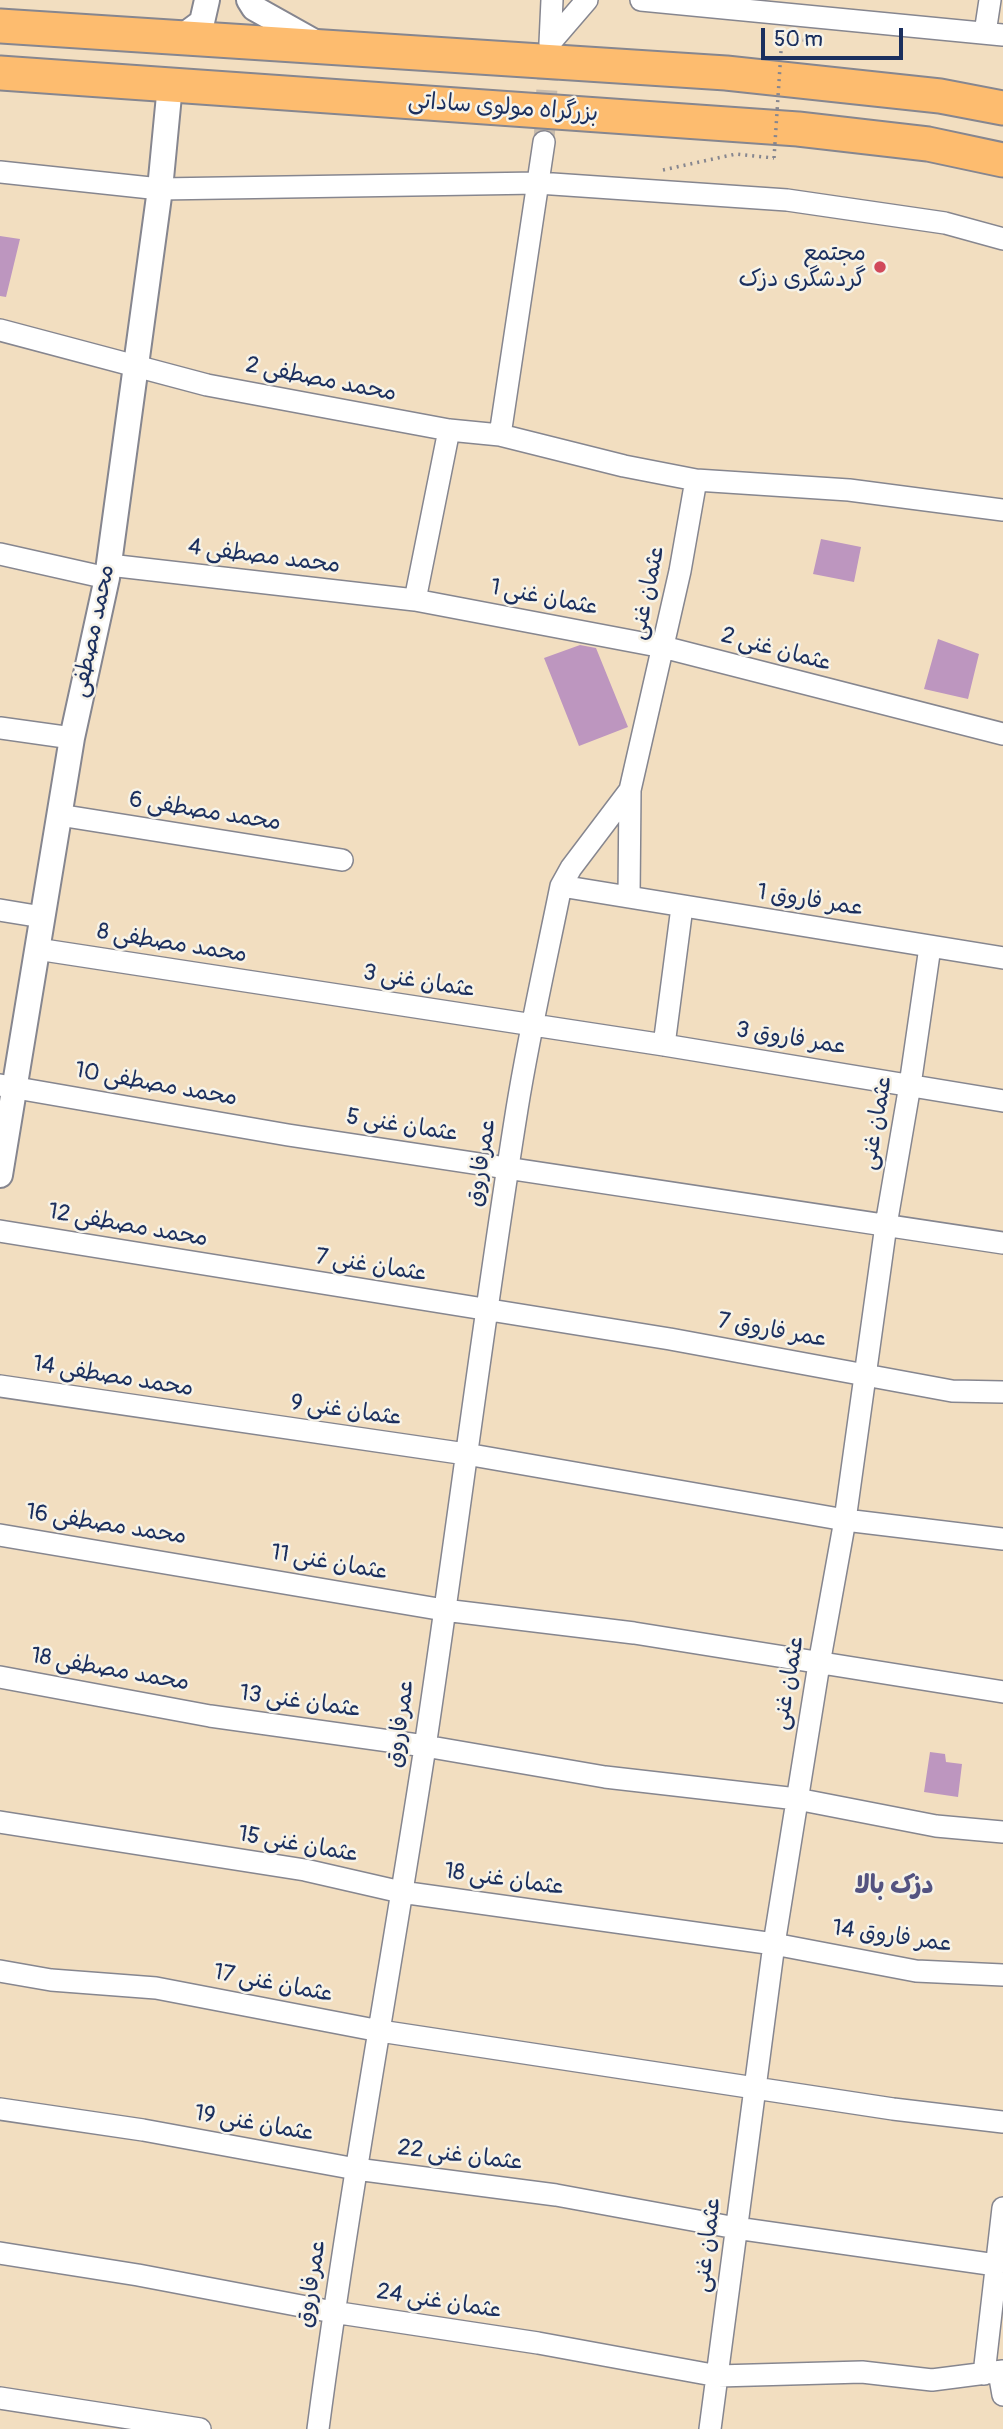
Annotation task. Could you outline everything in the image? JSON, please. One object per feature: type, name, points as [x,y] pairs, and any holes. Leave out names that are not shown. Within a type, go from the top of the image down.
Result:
[{"type":"highway","points":[[0,26],[726,73],[940,96],[1003,108]]},
{"type":"highway","name":"بزرگراه مولوی ساداتی","points":[[0,74],[787,128],[928,144],[1003,160]]},
{"type":"street","points":[[183,36],[202,22],[207,0]]},
{"type":"street","points":[[249,0],[254,8],[321,45]]},
{"type":"street","points":[[552,0],[550,43],[587,0]]},
{"type":"street","points":[[641,0],[801,7],[994,34],[990,0]]},
{"type":"street","name":"محمد مصطفی","points":[[0,1175],[7,1086],[37,949],[72,738],[108,571],[160,189],[170,86]]},
{"type":"street","points":[[500,435],[544,142]]},
{"type":"street","points":[[0,172],[160,189],[538,183],[787,200],[945,223],[1003,239]]},
{"type":"street","name":"محمد مصطفی 2","points":[[0,330],[207,385],[449,430],[500,435],[624,466],[696,480],[849,491],[1003,510]]},
{"type":"street","points":[[415,600],[449,430]]},
{"type":"street","name":"عثمان غنی","points":[[532,1026],[561,886],[571,868],[630,790],[680,571],[696,480]]},
{"type":"street","name":"محمد مصطفی 4","points":[[0,554],[108,571],[415,600]]},
{"type":"street","name":"عثمان غنی 1","points":[[415,600],[663,648]]},
{"type":"street","name":"عثمان غنی 2","points":[[663,648],[1003,734]]},
{"type":"street","points":[[0,728],[72,738]]},
{"type":"street","points":[[629,897],[630,790]]},
{"type":"street","name":"محمد مصطفی 6","points":[[59,815],[342,860]]},
{"type":"street","name":"عمر فاروق 1","points":[[561,886],[1003,958]]},
{"type":"street","points":[[664,1045],[682,907]]},
{"type":"street","points":[[0,911],[42,917]]},
{"type":"street","name":"عثمان غنی","points":[[710,2429],[774,1944],[818,1664],[845,1520],[886,1225],[930,947]]},
{"type":"street","name":"محمد مصطفی 8","points":[[37,949],[299,991]]},
{"type":"street","name":"عثمان غنی 3","points":[[299,991],[664,1045]]},
{"type":"street","name":"عمرفاروق","points":[[318,2429],[333,2312],[425,1746],[486,1311],[532,1026]]},
{"type":"street","name":"عمر فاروق 3","points":[[664,1045],[1003,1101]]},
{"type":"street","name":"محمد مصطفی 10","points":[[7,1086],[288,1135]]},
{"type":"street","name":"عثمان غنی 5","points":[[288,1135],[1003,1243]]},
{"type":"street","name":"محمد مصطفی 12","points":[[0,1231],[247,1272]]},
{"type":"street","name":"عثمان غنی 7","points":[[247,1272],[670,1339]]},
{"type":"street","name":"عمر فاروق 7","points":[[670,1339],[952,1391],[1003,1392]]},
{"type":"street","name":"محمد مصطفی 14","points":[[0,1386],[219,1419]]},
{"type":"street","name":"عثمان غنی 9","points":[[219,1419],[466,1454],[845,1520],[1003,1539]]},
{"type":"street","name":"محمد مصطفی 16","points":[[0,1535],[204,1568]]},
{"type":"street","name":"عثمان غنی 11","points":[[204,1568],[444,1610],[634,1633],[998,1691]]},
{"type":"street","name":"محمد مصطفی 18","points":[[0,1677],[210,1716]]},
{"type":"street","name":"عثمان غنی 13","points":[[210,1716],[425,1746],[605,1777],[797,1799],[936,1826],[1003,1832]]},
{"type":"street","name":"عثمان غنی 15","points":[[0,1822],[304,1870],[401,1892]]},
{"type":"street","name":"عثمان غنی 18","points":[[401,1892],[774,1944]]},
{"type":"street","name":"عمر فاروق 14","points":[[774,1944],[916,1971],[1003,1975]]},
{"type":"street","name":"عثمان غنی 17","points":[[0,1971],[51,1979],[156,1988],[380,2031],[568,2057],[893,2109],[1003,2122]]},
{"type":"street","name":"عثمان غنی 19","points":[[0,2109],[143,2130],[356,2169]]},
{"type":"street","name":"عثمان غنی 22","points":[[356,2169],[556,2195],[736,2228],[996,2265]]},
{"type":"street","points":[[1003,2208],[996,2265],[995,2372],[1003,2395]]},
{"type":"street","name":"عثمان غنی 24","points":[[0,2253],[138,2275],[333,2312],[538,2343],[718,2375],[862,2372],[932,2380],[995,2372]]},
{"type":"street","points":[[0,2398],[200,2429]]},
{"type":"path","points":[[655,172],[736,154],[774,158],[782,36],[815,42]]},
{"type":"building","points":[[0,236],[20,239],[6,297],[0,296]]},
{"type":"building","points":[[821,539],[861,547],[854,582],[813,574]]},
{"type":"building","points":[[938,639],[979,654],[968,699],[924,689]]},
{"type":"building","points":[[580,645],[596,648],[628,727],[579,746],[544,658]]},
{"type":"building","points":[[930,1752],[945,1754],[946,1762],[962,1764],[958,1797],[924,1792]]},
{"type":"tunnel","points":[[544,142],[549,50]]},
{"type":"place","name":"مجتمع گردشگری دزک","points":[[880,267]]},
{"type":"district","name":"دزک بالا","points":[[894,1886]]}]
